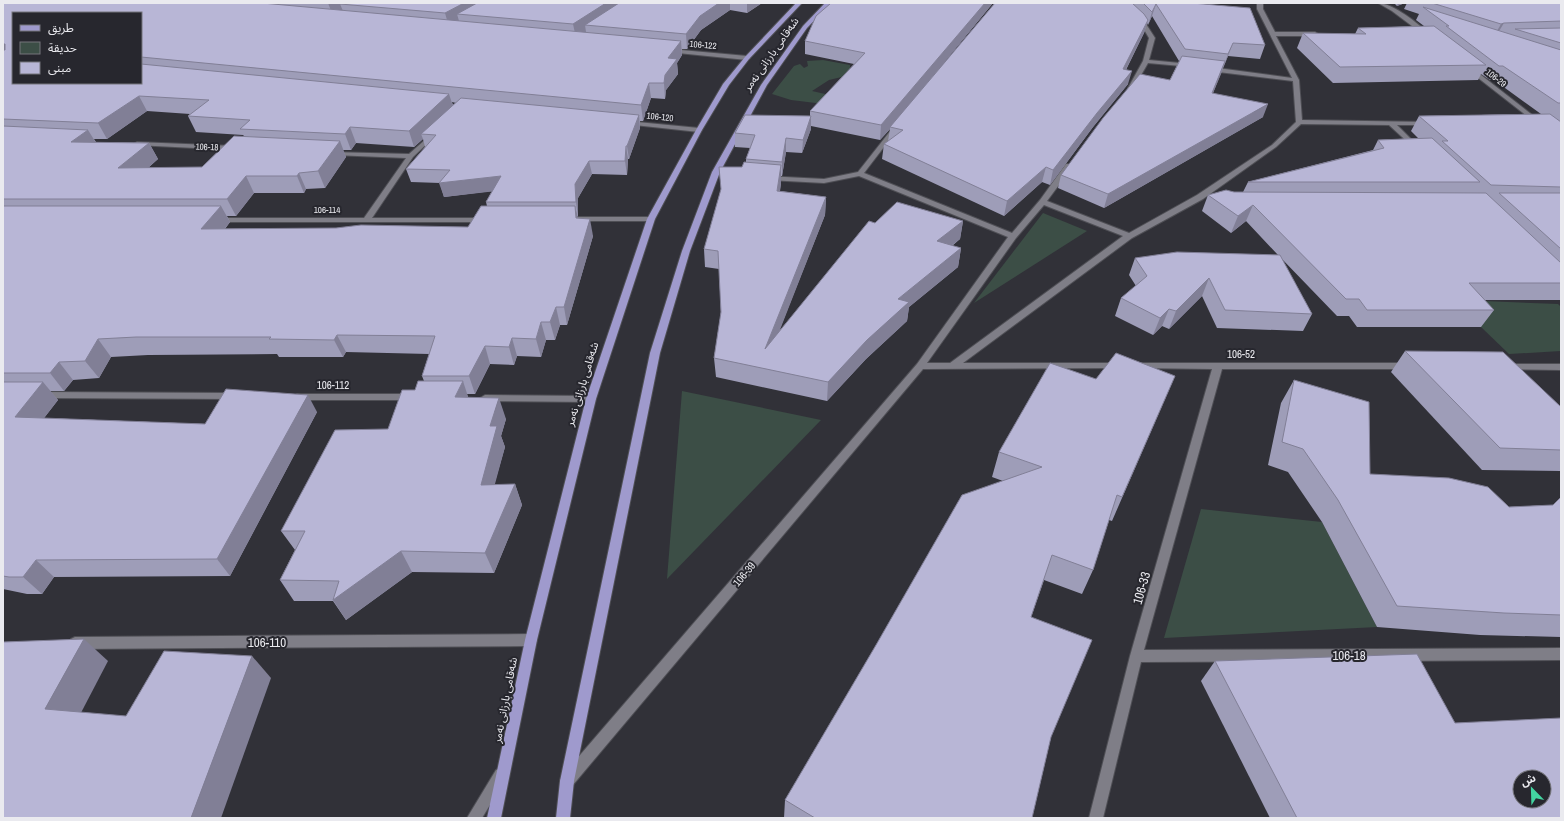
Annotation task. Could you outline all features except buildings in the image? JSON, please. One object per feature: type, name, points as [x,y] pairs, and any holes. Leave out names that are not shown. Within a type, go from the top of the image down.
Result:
[{"type":"main road","name":"شەقامی بارزانی نەمر","points":[[494,818],[531,640],[591,399],[651,219],[699,130],[726,84],[747,58],[799,3]]},
{"type":"main road","name":"شەقامی بارزانی نەمر","points":[[563,818],[567,781],[654,353],[686,251],[720,173],[764,85],[805,28],[828,3]]},
{"type":"street","points":[[1121,3],[1150,33],[1152,38],[1146,61],[1132,88],[1126,94]]},
{"type":"street","points":[[1260,3],[1260,9],[1296,80],[1299,122]]},
{"type":"street","points":[[1381,3],[1394,10],[1432,40]]},
{"type":"street","points":[[1394,10],[1401,8]]},
{"type":"street","points":[[1394,10],[1409,14]]},
{"type":"street","points":[[1273,34],[1319,34]]},
{"type":"street","points":[[1419,35],[1426,35]]},
{"type":"street","name":"106-122","points":[[663,50],[747,58]]},
{"type":"street","points":[[1146,61],[1193,67]]},
{"type":"street","name":"106-29","points":[[1463,64],[1541,123],[1522,122]]},
{"type":"street","points":[[1201,68],[1296,80]]},
{"type":"street","points":[[860,174],[904,117]]},
{"type":"street","name":"106-120","points":[[620,122],[699,130]]},
{"type":"street","points":[[952,366],[1129,236],[1200,197],[1274,146],[1299,122],[1392,124],[1438,123]]},
{"type":"street","points":[[1392,124],[1420,151]]},
{"type":"street","points":[[366,220],[411,156],[439,129]]},
{"type":"street","name":"106-18","points":[[129,144],[246,149]]},
{"type":"street","points":[[325,152],[411,156]]},
{"type":"street","name":"106-39","points":[[567,781],[920,366],[1013,236],[1042,202],[1074,159]]},
{"type":"street","points":[[759,177],[824,181],[860,174],[1013,236]]},
{"type":"street","points":[[1200,197],[1214,201]]},
{"type":"street","points":[[1042,202],[1129,236]]},
{"type":"street","points":[[572,219],[651,219]]},
{"type":"street","name":"106-114","points":[[208,220],[493,220]]},
{"type":"street","name":"106-52","points":[[920,366],[1418,366]]},
{"type":"street","name":"106-33","points":[[1096,818],[1136,656],[1218,366]]},
{"type":"street","points":[[1497,366],[1561,366]]},
{"type":"street","points":[[35,395],[241,396]]},
{"type":"street","name":"106-112","points":[[289,397],[424,398]]},
{"type":"street","points":[[472,398],[591,399]]},
{"type":"street","name":"106-110","points":[[66,643],[531,640]]},
{"type":"street","name":"106-18","points":[[1136,656],[1561,654]]},
{"type":"street","points":[[474,818],[505,768]]},
{"type":"green space","points":[[823,60],[850,65],[850,75],[829,80],[812,91],[834,96],[824,104],[791,100],[772,94],[794,66],[800,64],[804,68],[808,66],[807,61]]},
{"type":"green space","points":[[1043,213],[1087,231],[974,303]]},
{"type":"green space","points":[[1458,300],[1558,304],[1561,307],[1561,351],[1509,354],[1481,327]]},
{"type":"green space","points":[[682,391],[821,420],[667,579]]},
{"type":"green space","points":[[1201,509],[1322,522],[1377,627],[1164,638]]}]
